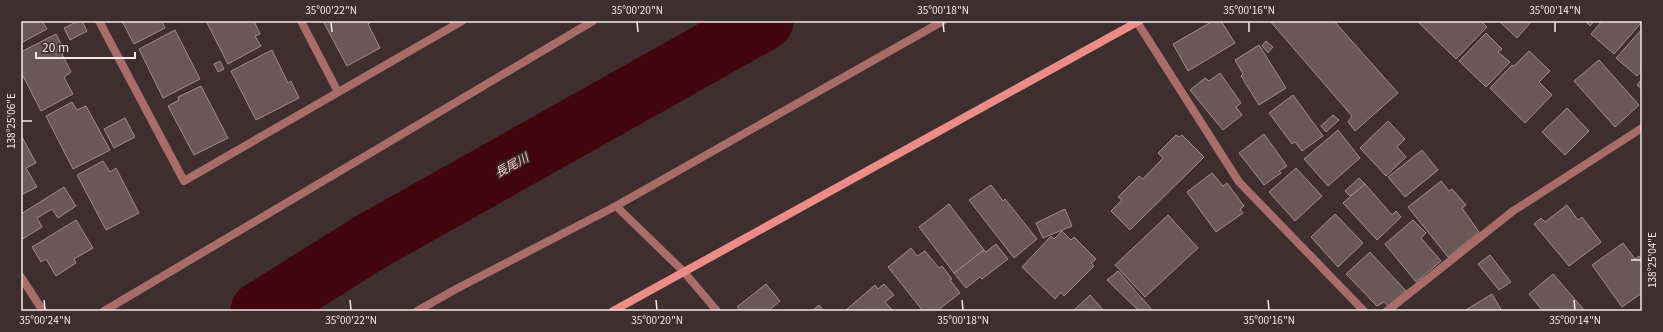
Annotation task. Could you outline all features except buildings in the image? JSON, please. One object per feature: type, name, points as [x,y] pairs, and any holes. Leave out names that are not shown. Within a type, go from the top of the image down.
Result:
[{"type":"street","points":[[99,21],[184,181],[462,21]]},
{"type":"street","points":[[301,21],[338,92]]},
{"type":"street","points":[[104,311],[593,21]]},
{"type":"street","points":[[417,311],[456,289],[616,206],[943,21]]},
{"type":"street","points":[[613,311],[1138,22],[1239,182],[1364,311]]},
{"type":"street","points":[[1386,311],[1513,212],[1641,132]]},
{"type":"street","points":[[616,206],[684,272],[717,311]]},
{"type":"street","points":[[21,277],[43,311]]},
{"type":"waterway","name":"長尾川","points":[[260,311],[372,241],[764,21]]}]
